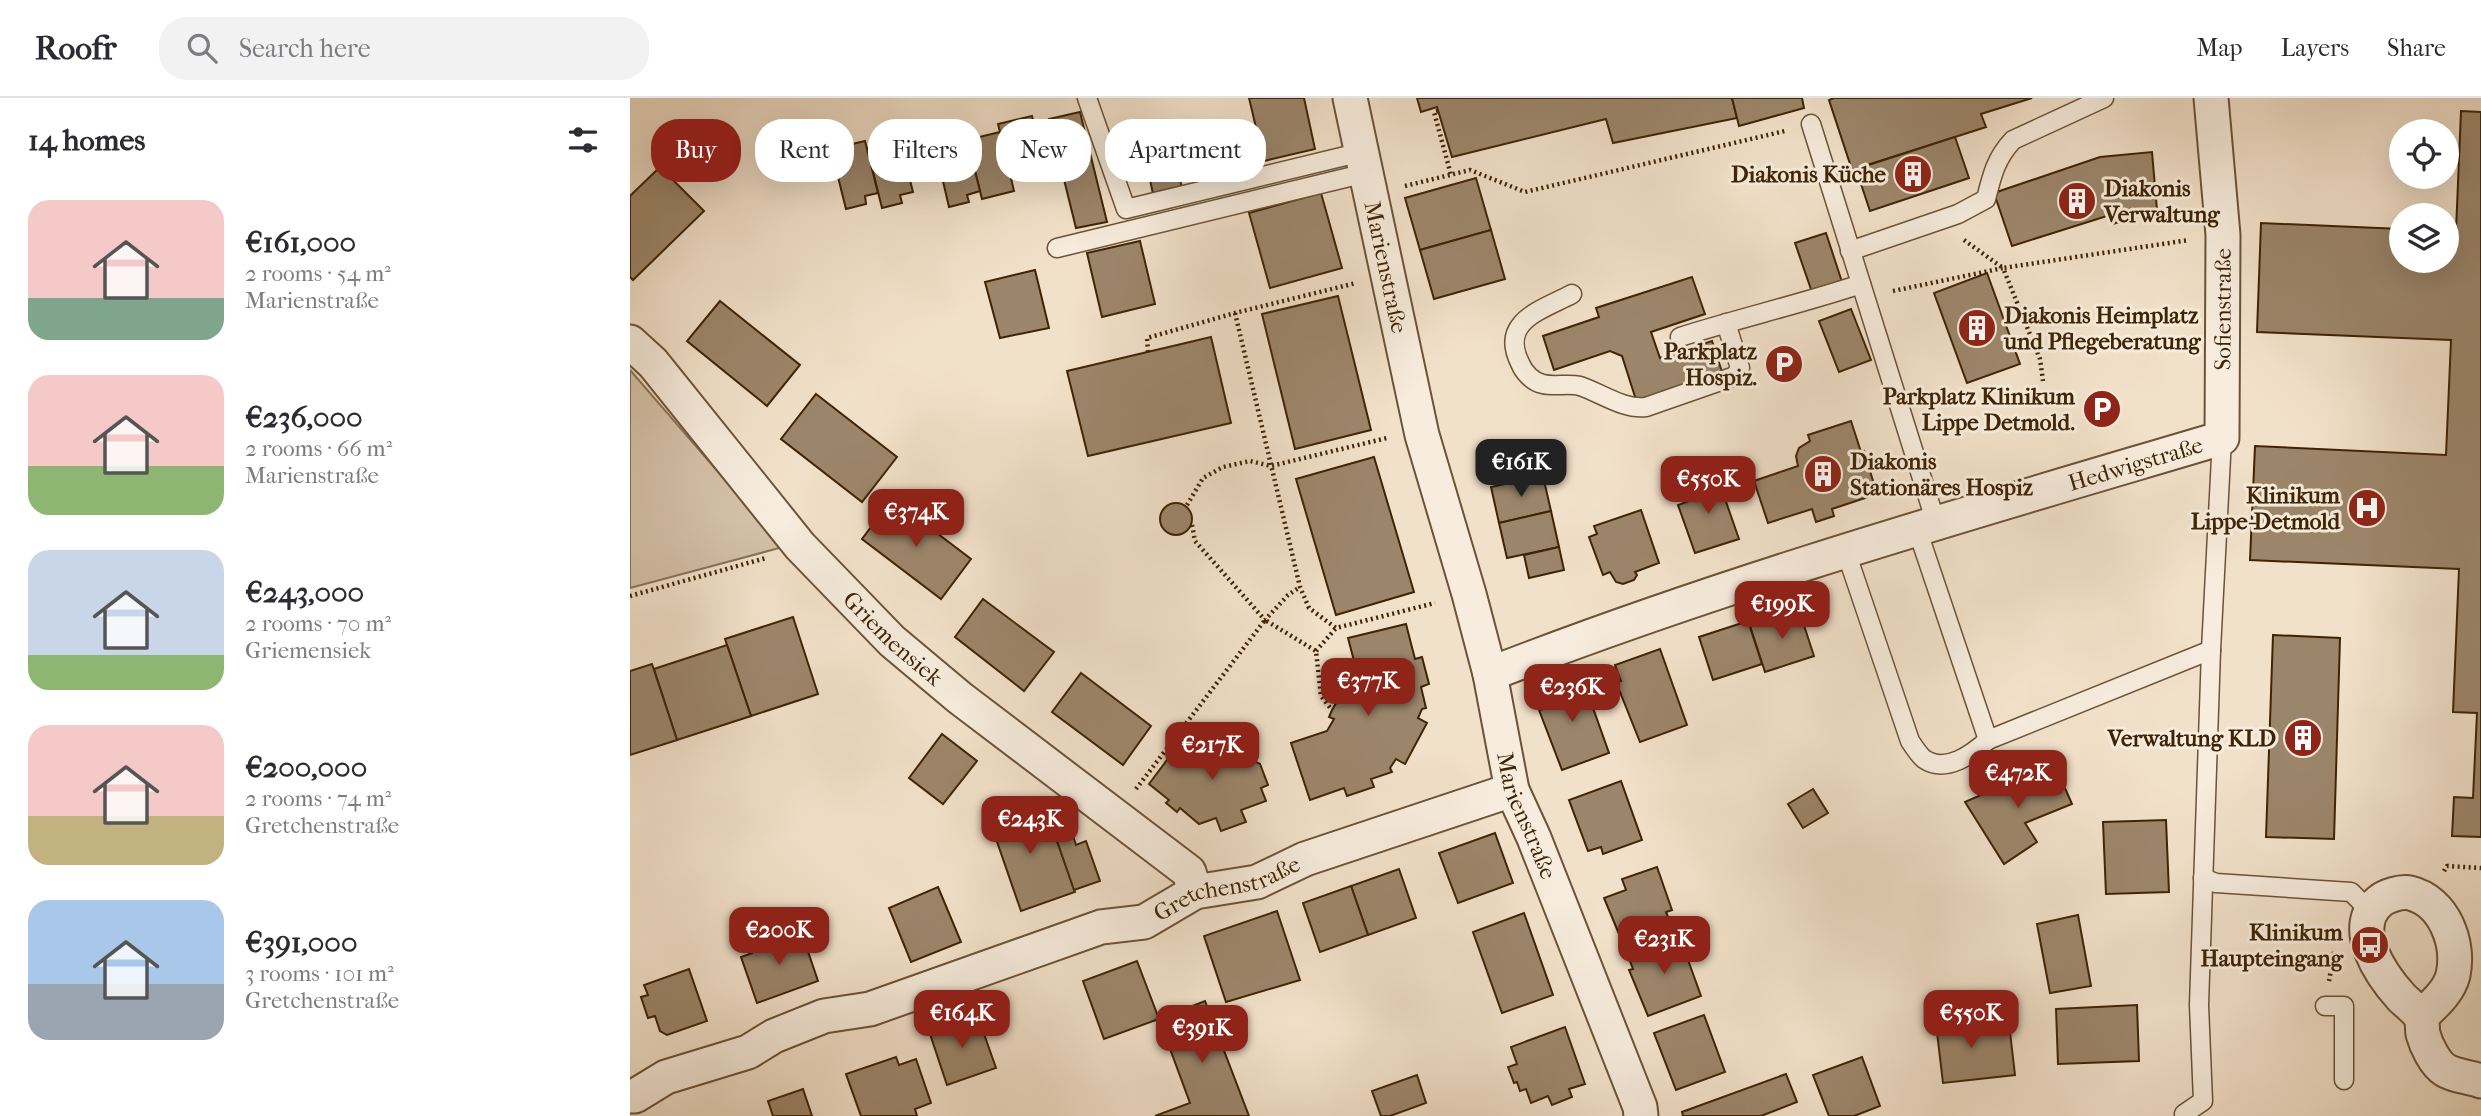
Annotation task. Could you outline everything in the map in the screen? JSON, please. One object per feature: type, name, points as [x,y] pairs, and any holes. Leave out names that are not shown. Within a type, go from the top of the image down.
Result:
[{"type":"street","name":"Marienstraße","points":[[1350,98],[1422,435],[1490,674],[1512,790],[1539,851],[1640,1107],[1641,1116]]},
{"type":"street","name":"Sofienstraße","points":[[2211,98],[2224,235],[2222,438]]},
{"type":"street","name":"Griemensiek","points":[[630,342],[653,363],[800,547],[892,641],[960,698],[1189,872],[1195,892]]},
{"type":"street","name":"Hedwigstraße","points":[[1490,674],[1594,633],[1927,526],[2222,438]]},
{"type":"street","name":"Gretchenstraße","points":[[630,1096],[635,1096],[666,1077],[748,1052],[774,1035],[824,1016],[870,1009],[1101,927],[1144,922],[1195,892],[1257,882],[1305,859],[1512,790]]},
{"type":"street","points":[[2421,1017],[2442,996],[2453,976],[2454,939],[2443,918],[2429,903],[2409,892],[2386,897],[2369,910],[2366,925],[2370,945],[2381,971],[2421,1017],[2429,1049],[2444,1070],[2481,1081]]},
{"type":"lane","points":[[1087,98],[1126,209],[1366,173]]},
{"type":"lane","points":[[1850,251],[1958,214],[1986,199],[1993,167],[2001,152],[2013,140],[2104,98]]},
{"type":"lane","points":[[1811,124],[1861,284],[1989,740]]},
{"type":"lane","points":[[1057,248],[1366,173]]},
{"type":"lane","points":[[1680,337],[1799,305],[1861,284]]},
{"type":"lane","points":[[1572,294],[1525,319],[1518,327],[1514,339],[1521,367],[1541,384],[1578,385],[1632,407],[1646,407],[1735,376],[1740,368],[1726,323]]},
{"type":"lane","points":[[2184,1114],[2203,1101],[2199,1005],[2211,650],[2222,438]]},
{"type":"lane","points":[[1846,552],[1910,741],[1924,758],[1940,765],[1955,762],[1989,740],[2211,650]]},
{"type":"lane","points":[[2203,878],[2216,883],[2351,892],[2369,910]]},
{"type":"lane","points":[[2325,1006],[2344,1006],[2344,1080]]},
{"type":"path","points":[[1438,111],[1434,112],[1451,175]]},
{"type":"path","points":[[1366,173],[1451,175],[1470,170],[1525,192],[1811,124]]},
{"type":"path","points":[[1937,221],[2003,268],[2040,359],[2043,381]]},
{"type":"path","points":[[1861,284],[1894,292],[2003,268],[2224,235]]},
{"type":"path","points":[[1148,352],[1147,338],[1388,275]]},
{"type":"path","points":[[1235,313],[1300,587],[1308,608],[1336,628]]},
{"type":"path","points":[[1187,505],[1203,478],[1223,467],[1250,461],[1271,466],[1399,435],[1422,435]]},
{"type":"path","points":[[1192,525],[1195,541],[1265,620],[1316,651]]},
{"type":"path","points":[[630,596],[800,547]]},
{"type":"path","points":[[1114,817],[1265,620],[1288,595],[1300,587]]},
{"type":"path","points":[[1332,710],[1321,696],[1316,651],[1336,628],[1469,594]]},
{"type":"shaded area","points":[[630,370],[783,547],[630,588]]},
{"type":"building","points":[[1249,98],[1304,98],[1315,149],[1266,161],[1266,119],[1254,119]]},
{"type":"building","points":[[1417,98],[1732,98],[1737,118],[1613,143],[1606,119],[1452,157],[1437,107],[1421,112]]},
{"type":"building","points":[[1732,98],[1802,98],[1804,108],[1739,126]]},
{"type":"building","points":[[2032,98],[1981,114],[1986,127],[1852,170],[1829,100]]},
{"type":"building","name":"Klinikum Lippe-Detmold","points":[[2461,111],[2481,112],[2481,837],[2452,836],[2454,797],[2473,798],[2477,713],[2453,712],[2459,569],[2250,560],[2255,446],[2446,455],[2451,340],[2257,332],[2261,223],[2389,228],[2389,273],[2459,273]]},
{"type":"building","points":[[1080,112],[1082,119],[1049,119]]},
{"type":"building","points":[[996,133],[996,182],[1012,182],[1014,191],[982,199],[978,182],[982,182],[982,136]]},
{"type":"building","name":"Diakonis Küche","points":[[1955,137],[1969,178],[1870,211],[1856,169]]},
{"type":"building","points":[[865,141],[868,153],[868,182],[875,182],[878,193],[865,196],[866,204],[846,209],[839,182],[854,182],[854,144]]},
{"type":"building","name":"Diakonis Verwaltung","points":[[2152,152],[2157,210],[2113,224],[2110,215],[2012,246],[1994,193],[2100,157]]},
{"type":"building","points":[[1091,157],[1107,222],[1076,228],[1065,182],[1091,182]]},
{"type":"building","points":[[651,176],[651,182],[675,182],[704,211],[633,280],[630,277],[630,196]]},
{"type":"building","points":[[1476,178],[1491,230],[1420,250],[1405,198]]},
{"type":"building","points":[[876,182],[910,182],[913,192],[900,195],[902,203],[882,208]]},
{"type":"building","points":[[943,182],[978,182],[980,191],[967,195],[969,202],[949,207]]},
{"type":"building","points":[[1151,182],[1181,182],[1182,188],[1153,194]]},
{"type":"building","points":[[1321,193],[1342,268],[1270,288],[1249,213]]},
{"type":"building","points":[[1491,230],[1505,279],[1434,299],[1420,250]]},
{"type":"building","points":[[1826,233],[1844,288],[1814,298],[1795,243]]},
{"type":"building","points":[[1140,241],[1155,304],[1102,317],[1087,253]]},
{"type":"building","points":[[1035,270],[1049,328],[1000,338],[985,282]]},
{"type":"building","name":"Diakonis Heimplatz und Pflegeberatung","points":[[1987,273],[2020,364],[1967,383],[1934,293]]},
{"type":"building","points":[[1692,277],[1705,314],[1651,332],[1660,358],[1712,341],[1723,375],[1637,403],[1622,356],[1610,351],[1554,370],[1543,336],[1599,317],[1596,308]]},
{"type":"building","points":[[1338,296],[1371,430],[1295,449],[1262,314]]},
{"type":"building","points":[[720,301],[800,365],[767,406],[687,341]]},
{"type":"building","points":[[1851,309],[1871,360],[1839,372],[1819,321]]},
{"type":"building","points":[[1211,337],[1231,423],[1088,456],[1067,371]]},
{"type":"building","points":[[816,394],[897,457],[862,502],[781,439]]},
{"type":"building","name":"Diakonis Stationäres Hospiz","points":[[1851,421],[1861,452],[1864,451],[1877,494],[1832,509],[1834,516],[1816,522],[1812,509],[1768,523],[1754,481],[1798,466],[1796,456],[1799,448],[1810,441],[1808,435]]},
{"type":"building","points":[[1374,457],[1414,592],[1336,615],[1296,479]]},
{"type":"building","points":[[1716,473],[1739,539],[1695,553],[1678,505],[1700,497],[1694,481]]},
{"type":"building","points":[[1543,476],[1551,511],[1499,523],[1491,487]]},
{"type":"building","points":[[892,499],[971,559],[941,599],[862,539]]},
{"type":"building","points":[[1176,503],[1188,507],[1192,519],[1188,531],[1176,535],[1164,531],[1160,519],[1164,507]]},
{"type":"building","points":[[1641,510],[1659,563],[1635,572],[1637,575],[1634,580],[1623,584],[1616,582],[1610,572],[1603,575],[1589,537],[1597,534],[1594,526]]},
{"type":"building","points":[[1551,511],[1559,547],[1507,558],[1499,523]]},
{"type":"building","points":[[1559,547],[1564,570],[1529,578],[1524,555]]},
{"type":"building","points":[[983,599],[1054,652],[1024,691],[955,637]]},
{"type":"building","points":[[1799,610],[1814,656],[1765,672],[1750,626]]},
{"type":"building","points":[[793,617],[818,694],[751,716],[725,639]]},
{"type":"building","points":[[1748,621],[1762,664],[1713,680],[1699,637]]},
{"type":"building","points":[[1406,624],[1415,659],[1422,657],[1429,684],[1421,687],[1426,708],[1422,709],[1418,718],[1427,723],[1405,764],[1396,759],[1390,768],[1392,772],[1371,779],[1374,787],[1347,796],[1344,788],[1310,800],[1291,743],[1327,731],[1334,719],[1329,717],[1332,710],[1346,686],[1350,688],[1358,676],[1348,638]]},
{"type":"building","name":"Verwaltung KLD","points":[[2273,635],[2340,638],[2334,839],[2266,837]]},
{"type":"building","points":[[727,645],[751,716],[677,740],[654,669]]},
{"type":"building","points":[[1660,649],[1687,725],[1640,742],[1616,682],[1621,681],[1615,665]]},
{"type":"building","points":[[652,664],[677,740],[630,755],[630,671]]},
{"type":"building","points":[[1081,673],[1151,726],[1123,765],[1052,712]]},
{"type":"building","points":[[1582,677],[1609,753],[1562,770],[1539,710],[1543,709],[1537,693]]},
{"type":"building","points":[[942,734],[977,761],[943,804],[909,778]]},
{"type":"building","points":[[1243,735],[1252,760],[1260,764],[1268,785],[1261,788],[1266,801],[1241,810],[1246,822],[1221,831],[1216,818],[1199,824],[1180,808],[1177,812],[1166,803],[1169,800],[1149,784],[1185,736],[1202,749]]},
{"type":"building","points":[[2054,763],[2072,804],[2025,823],[2037,842],[2004,864],[1965,802]]},
{"type":"building","points":[[1621,781],[1642,840],[1603,854],[1601,847],[1588,851],[1569,800]]},
{"type":"building","points":[[1813,789],[1828,813],[1803,828],[1788,804]]},
{"type":"building","points":[[1010,798],[1019,823],[1047,813],[1075,892],[1021,911],[985,807]]},
{"type":"building","points":[[2166,820],[2169,892],[2106,894],[2103,822]]},
{"type":"building","points":[[1071,830],[1076,845],[1086,841],[1100,881],[1074,890],[1055,835]]},
{"type":"building","points":[[1495,833],[1513,883],[1458,903],[1439,853]]},
{"type":"building","points":[[1657,867],[1672,910],[1666,912],[1673,929],[1624,946],[1604,898],[1626,890],[1622,879]]},
{"type":"building","points":[[1399,869],[1416,918],[1368,935],[1351,886]]},
{"type":"building","points":[[1351,886],[1368,935],[1320,952],[1303,903]]},
{"type":"building","points":[[938,887],[961,942],[911,962],[889,908]]},
{"type":"building","points":[[1277,911],[1300,980],[1226,1002],[1204,936]]},
{"type":"building","points":[[1524,913],[1553,995],[1502,1013],[1473,932]]},
{"type":"building","points":[[2078,915],[2091,986],[2050,993],[2037,924]]},
{"type":"building","points":[[801,931],[818,981],[757,1003],[741,957],[752,953],[751,949]]},
{"type":"building","points":[[1679,935],[1701,996],[1648,1016],[1629,970],[1633,969],[1628,956]]},
{"type":"building","points":[[1137,961],[1159,1019],[1104,1039],[1083,981]]},
{"type":"building","points":[[689,969],[707,1021],[667,1035],[660,1031],[655,1016],[648,1018],[641,997],[648,995],[644,985]]},
{"type":"building","points":[[1205,1001],[1249,1116],[1155,1116],[1190,1103],[1159,1019]]},
{"type":"building","points":[[1959,1005],[1961,1026],[1968,1026],[1970,1036],[2010,1032],[2015,1075],[1943,1083],[1934,1007]]},
{"type":"building","points":[[2137,1005],[2139,1061],[2058,1064],[2056,1009]]},
{"type":"building","points":[[977,1014],[996,1068],[947,1085],[929,1031]]},
{"type":"building","points":[[1704,1015],[1725,1072],[1676,1090],[1654,1033]]},
{"type":"building","points":[[1565,1027],[1585,1084],[1569,1089],[1572,1097],[1552,1105],[1548,1096],[1531,1103],[1526,1089],[1520,1091],[1517,1082],[1514,1083],[1508,1067],[1517,1064],[1511,1047]]},
{"type":"building","points":[[896,1057],[899,1065],[916,1059],[931,1103],[915,1109],[917,1116],[861,1116],[846,1074]]},
{"type":"building","points":[[1862,1057],[1880,1106],[1854,1116],[1829,1116],[1813,1075]]},
{"type":"building","points":[[1786,1074],[1797,1102],[1761,1116],[1683,1116],[1682,1112]]},
{"type":"building","points":[[1417,1075],[1426,1103],[1390,1116],[1381,1116],[1372,1091]]},
{"type":"building","points":[[803,1089],[812,1116],[773,1116],[768,1101]]},
{"type":"place","name":"Diakonis Küche","points":[[1913,174]]},
{"type":"place","name":"Diakonis Verwaltung","points":[[2077,201]]},
{"type":"place","name":"Diakonis Heimplatz und Pflegeberatung","points":[[1977,328]]},
{"type":"place","name":"Parkplatz Hospiz.","points":[[1784,364]]},
{"type":"place","name":"Parkplatz Klinikum Lippe Detmold.","points":[[2102,409]]},
{"type":"place","name":"Diakonis Stationäres Hospiz","points":[[1823,474]]},
{"type":"place","name":"Klinikum Lippe-Detmold","points":[[2367,508]]},
{"type":"place","name":"Verwaltung KLD","points":[[2303,738]]},
{"type":"place","name":"Klinikum Haupteingang","points":[[2370,945]]}]
